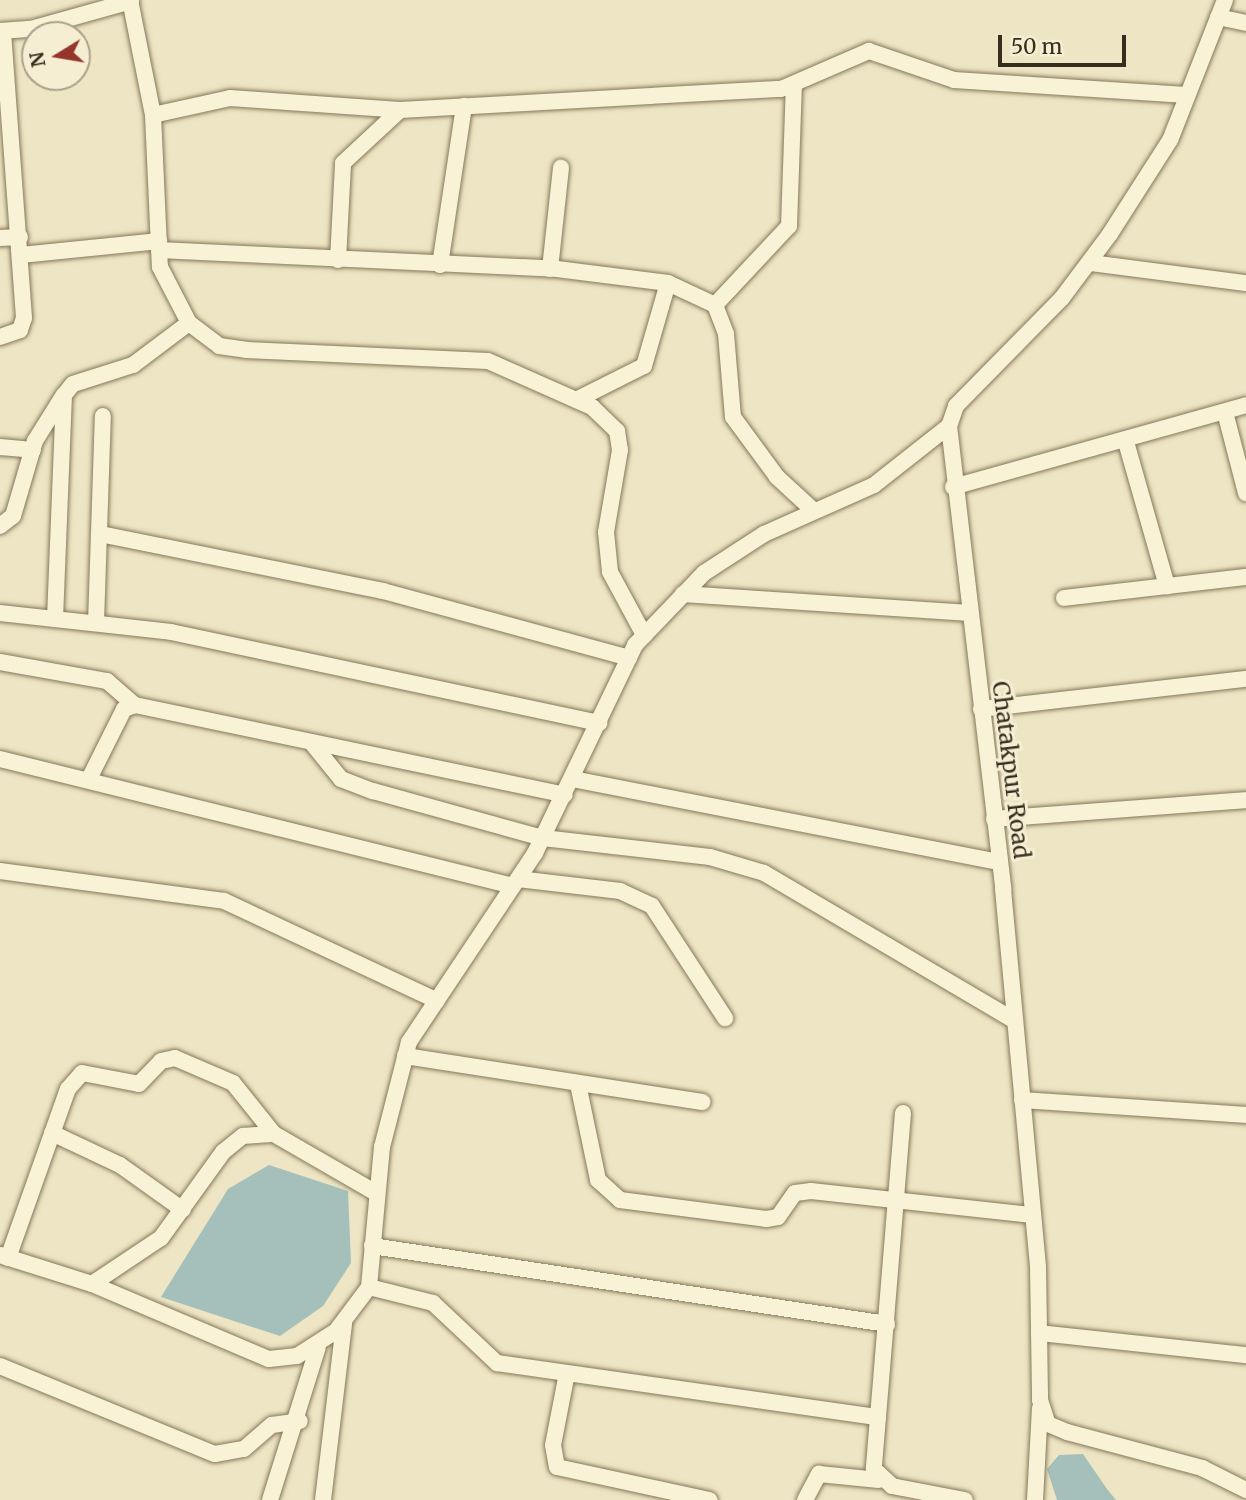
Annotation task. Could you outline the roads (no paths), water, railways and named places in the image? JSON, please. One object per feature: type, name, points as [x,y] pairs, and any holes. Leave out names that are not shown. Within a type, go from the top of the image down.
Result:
[{"type":"street","points":[[376,1193],[274,1134],[233,1083],[167,1058],[139,1084],[82,1073],[68,1090],[4,1256],[92,1284],[269,1359],[318,1347],[344,1323],[369,1287],[376,1193],[405,1056],[437,1001],[544,838],[629,658],[644,635],[683,594],[744,546],[886,477],[949,426],[956,406],[1091,263],[1170,140],[1225,0]]},
{"type":"street","points":[[0,337],[20,330],[24,318],[20,237],[1,31],[131,1],[153,115],[163,281],[189,323],[219,346],[246,350],[488,361],[576,400],[617,431],[619,471],[607,551],[618,592],[644,635]]},
{"type":"street","points":[[1218,17],[1246,23]]},
{"type":"street","points":[[153,115],[230,98],[400,110],[794,86],[869,51],[954,80],[1187,95]]},
{"type":"street","points":[[715,305],[789,226],[794,86]]},
{"type":"street","points":[[440,265],[464,106]]},
{"type":"street","points":[[338,260],[344,163],[400,110]]},
{"type":"street","points":[[550,269],[561,168]]},
{"type":"street","points":[[0,238],[20,237]]},
{"type":"street","points":[[21,254],[159,246],[338,260],[550,269],[668,284],[715,305],[726,334],[733,417],[777,477],[814,511]]},
{"type":"street","points":[[1091,263],[1246,283]]},
{"type":"street","points":[[576,400],[644,366],[668,284]]},
{"type":"street","points":[[0,526],[13,516],[33,450],[73,384],[133,365],[189,323]]},
{"type":"street","points":[[55,619],[64,395]]},
{"type":"street","points":[[953,486],[1126,442],[1246,405]]},
{"type":"street","points":[[1225,412],[1246,493]]},
{"type":"street","points":[[96,624],[103,416]]},
{"type":"street","name":"Chatakpur Road","points":[[949,426],[953,486],[999,862],[1033,1214],[1040,1400],[1035,1500]]},
{"type":"street","points":[[1126,442],[1167,586]]},
{"type":"street","points":[[0,447],[33,450]]},
{"type":"street","points":[[100,534],[383,590],[629,658]]},
{"type":"street","points":[[1064,598],[1246,577]]},
{"type":"street","points":[[683,594],[969,613]]},
{"type":"street","points":[[0,612],[171,632],[599,723]]},
{"type":"street","points":[[0,662],[107,681],[135,705],[565,795]]},
{"type":"street","points":[[981,709],[1246,679]]},
{"type":"street","points":[[89,779],[124,709],[135,705]]},
{"type":"street","points":[[311,742],[341,779],[544,838],[710,857],[754,870],[1015,1021]]},
{"type":"street","points":[[0,760],[89,779],[515,883],[620,891],[652,906],[725,1018]]},
{"type":"street","points":[[572,779],[999,862]]},
{"type":"street","points":[[994,820],[1246,800]]},
{"type":"street","points":[[0,871],[152,888],[252,909],[437,1001]]},
{"type":"street","points":[[405,1056],[702,1102]]},
{"type":"street","points":[[578,1084],[598,1180],[620,1200],[766,1219],[778,1217],[803,1191],[1033,1214]]},
{"type":"street","points":[[1022,1100],[1246,1115]]},
{"type":"street","points":[[879,1480],[873,1457],[887,1324],[903,1113]]},
{"type":"street","points":[[92,1284],[150,1250],[232,1143],[256,1132],[274,1134]]},
{"type":"street","points":[[52,1133],[120,1165],[183,1210]]},
{"type":"street","points":[[372,1246],[887,1324]]},
{"type":"street","points":[[369,1287],[433,1303],[497,1363],[878,1417]]},
{"type":"street","points":[[323,1500],[344,1323]]},
{"type":"street","points":[[1039,1332],[1246,1355]]},
{"type":"street","points":[[270,1500],[300,1421],[318,1347]]},
{"type":"street","points":[[0,1366],[215,1454],[244,1449],[272,1425],[300,1421]]},
{"type":"street","points":[[567,1373],[551,1458],[557,1467],[709,1500]]},
{"type":"street","points":[[1040,1400],[1048,1424],[1066,1432],[1202,1468],[1246,1490]]},
{"type":"street","points":[[805,1500],[819,1474],[879,1480],[965,1500]]},
{"type":"water","points":[[269,1165],[348,1191],[351,1263],[323,1306],[280,1336],[161,1297],[228,1189]]},
{"type":"water","points":[[1083,1454],[1116,1500],[1057,1500],[1047,1469],[1059,1455]]}]
